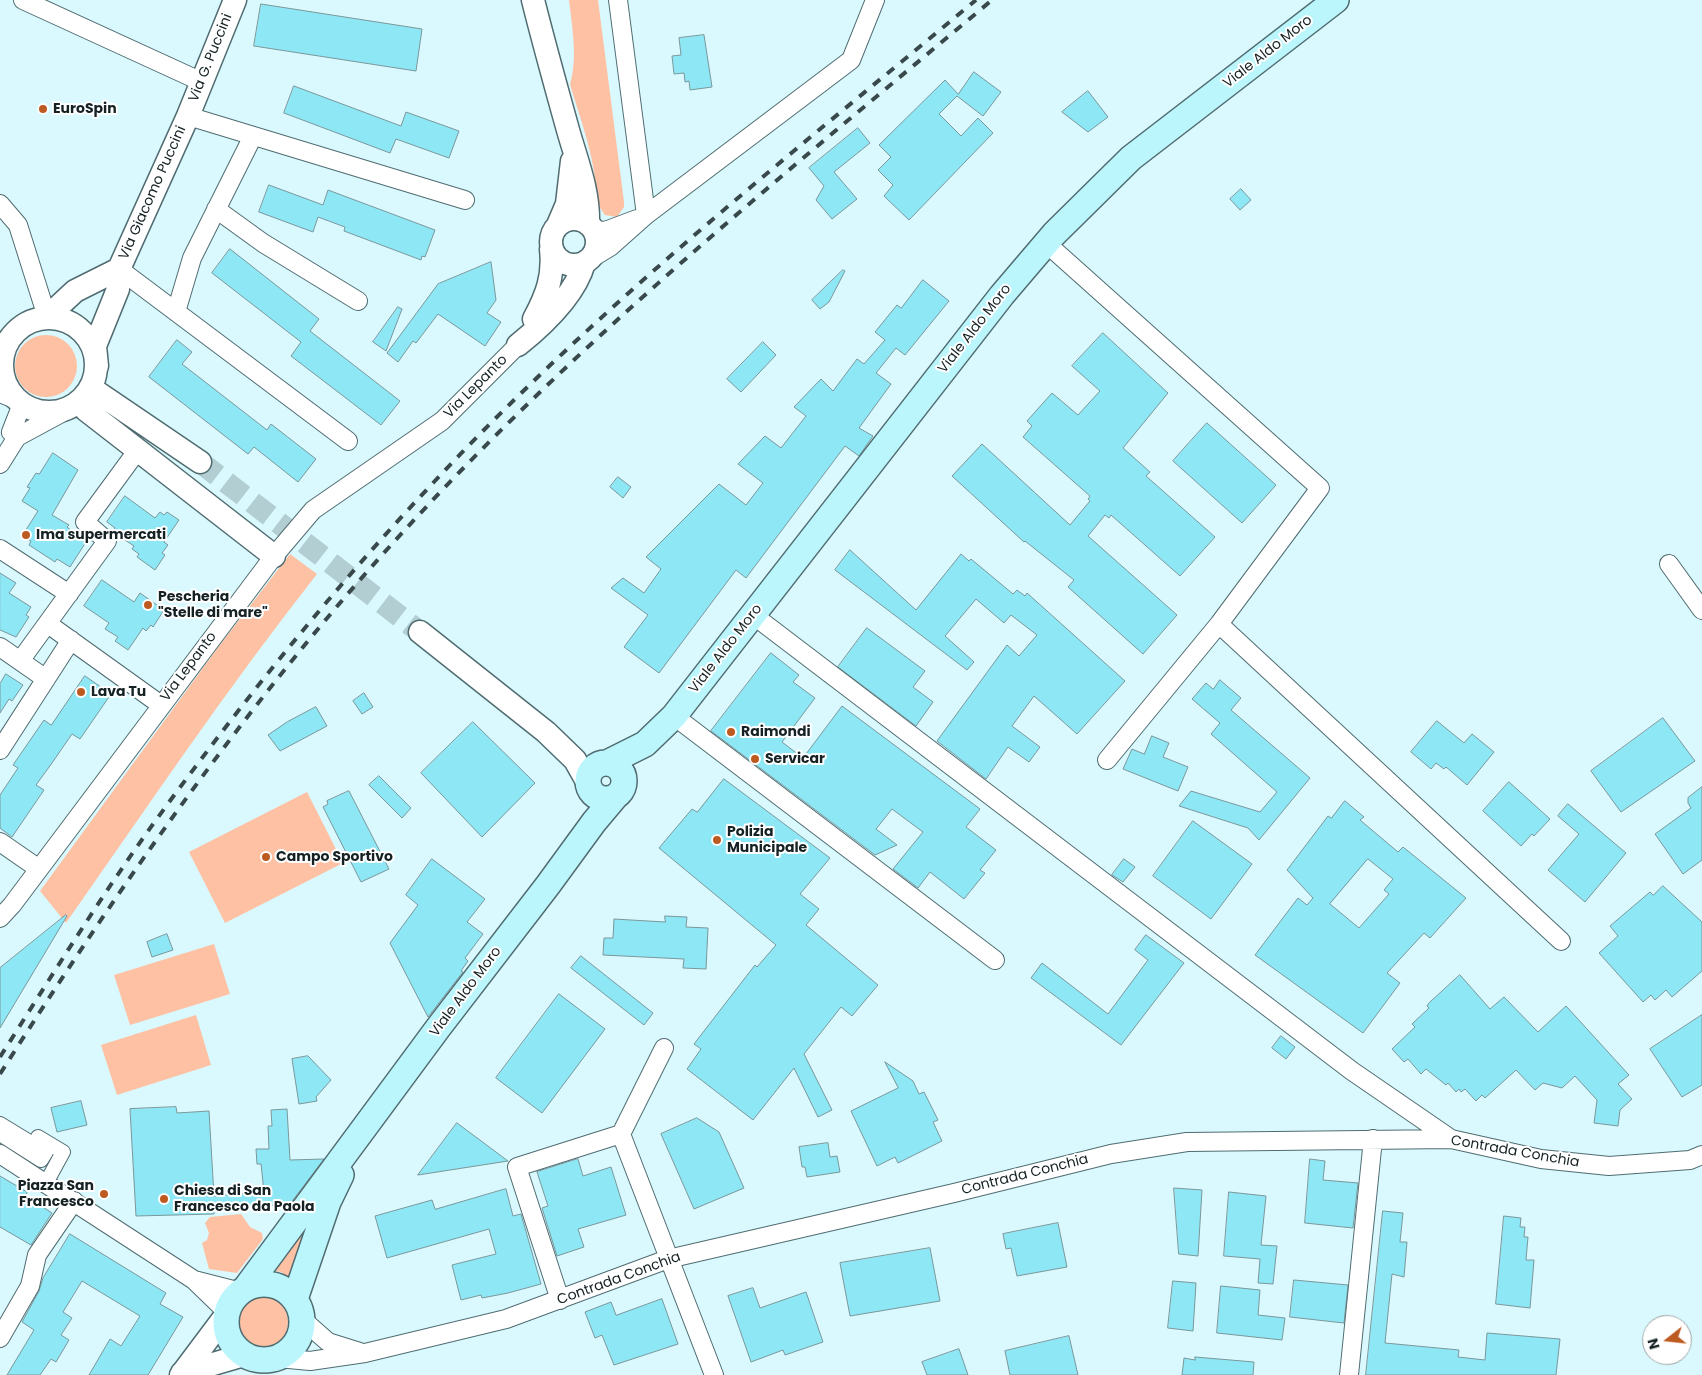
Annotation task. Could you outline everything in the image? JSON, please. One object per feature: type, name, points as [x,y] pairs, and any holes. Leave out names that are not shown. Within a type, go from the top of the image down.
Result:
[{"type":"main road","name":"Viale Aldo Moro","points":[[605,763],[645,744],[674,716],[1002,295],[1046,243],[1131,158],[1336,0]]},
{"type":"main road","name":"Viale Aldo Moro","points":[[235,1302],[567,860],[664,736],[674,716]]},
{"type":"main road","points":[[605,763],[621,771],[624,782],[619,793],[603,799],[593,794],[589,786],[590,772],[605,763]]},
{"type":"main road","name":"Viale Aldo Moro","points":[[567,860],[583,827],[589,786]]},
{"type":"main road","name":"Viale Aldo Moro","points":[[299,1310],[328,1202],[366,1126]]},
{"type":"main road","points":[[254,1284],[277,1286],[299,1310],[302,1332],[297,1343],[276,1364],[266,1361],[249,1362],[229,1338],[226,1327],[235,1302],[254,1284]]},
{"type":"street","points":[[23,0],[202,82]]},
{"type":"street","name":"Via G. Puccini","points":[[188,116],[235,0]]},
{"type":"street","points":[[518,345],[550,314],[580,278],[587,261],[597,245],[590,227],[584,185],[533,0]]},
{"type":"street","points":[[618,0],[646,215]]},
{"type":"street","points":[[551,249],[561,262],[576,266],[610,248],[646,215],[851,60],[875,0]]},
{"type":"street","points":[[188,116],[465,200]]},
{"type":"street","name":"Via Giacomo Puccini","points":[[97,366],[95,346],[118,289],[119,269],[188,116]]},
{"type":"street","points":[[176,312],[192,258],[253,136]]},
{"type":"street","points":[[518,345],[548,294],[553,269],[552,235],[567,204],[572,145]]},
{"type":"street","points":[[0,204],[18,225],[47,317]]},
{"type":"street","points":[[216,209],[263,243],[358,301]]},
{"type":"street","points":[[558,225],[567,220],[574,219],[590,227],[605,231],[646,215]]},
{"type":"street","points":[[1046,243],[1320,488],[1220,624],[1107,760]]},
{"type":"street","points":[[119,269],[348,441]]},
{"type":"street","name":"Via Giacomo Puccini","points":[[47,317],[75,290],[119,269]]},
{"type":"street","points":[[0,464],[17,437],[80,399],[97,366],[95,350],[80,328],[61,318],[47,317],[27,322],[4,342],[2,369],[5,383],[13,399],[11,432],[17,437]]},
{"type":"street","name":"Via Lepanto","points":[[0,918],[12,905],[274,556],[313,510],[442,421],[518,345]]},
{"type":"street","points":[[13,399],[39,412],[56,412],[80,399]]},
{"type":"street","points":[[80,399],[86,410],[274,556]]},
{"type":"street","points":[[80,399],[200,462]]},
{"type":"street","points":[[20,661],[108,540],[85,522],[137,451]]},
{"type":"street","points":[[0,549],[68,594]]},
{"type":"street","points":[[1669,564],[1702,610]]},
{"type":"street","points":[[753,615],[1352,1071],[1451,1139]]},
{"type":"street","points":[[48,624],[161,705]]},
{"type":"street","points":[[1220,624],[1561,941]]},
{"type":"street","points":[[420,632],[546,732],[575,760],[589,786]]},
{"type":"street","points":[[0,750],[71,640]]},
{"type":"street","points":[[0,647],[46,679]]},
{"type":"street","points":[[674,716],[995,960]]},
{"type":"street","points":[[546,732],[605,763]]},
{"type":"street","points":[[0,842],[39,869]]},
{"type":"street","points":[[560,1300],[517,1167],[621,1134],[664,1048]]},
{"type":"street","points":[[0,1115],[63,1152],[46,1183]]},
{"type":"street","points":[[0,1124],[46,1152],[41,1160],[0,1134]]},
{"type":"street","points":[[621,1134],[714,1375]]},
{"type":"street","points":[[1349,1375],[1372,1139]]},
{"type":"street","name":"Contrada Conchia","points":[[276,1364],[365,1353],[506,1319],[668,1259],[954,1193],[1111,1154],[1187,1142],[1451,1139],[1541,1159],[1609,1166],[1690,1160],[1702,1155]]},
{"type":"street","points":[[0,1154],[194,1280],[235,1302]]},
{"type":"street","points":[[0,1338],[30,1286],[37,1255],[74,1201]]},
{"type":"street","points":[[194,1280],[235,1302]]},
{"type":"street","points":[[182,1374],[235,1302]]},
{"type":"street","points":[[299,1310],[328,1342],[365,1353]]},
{"type":"street","points":[[182,1374],[249,1362]]},
{"type":"shaded area","points":[[569,0],[598,0],[624,202],[624,207],[617,217],[605,215],[594,199],[595,187],[592,158],[570,84],[574,53]]},
{"type":"shaded area","points":[[46,335],[63,340],[68,344],[72,349],[77,366],[72,383],[68,388],[63,392],[46,397],[29,392],[24,388],[20,383],[15,366],[20,349],[24,344],[29,340]]},
{"type":"shaded area","points":[[290,554],[317,574],[220,703],[66,923],[40,891],[219,646]]},
{"type":"shaded area","name":"Campo Sportivo","points":[[307,792],[343,863],[225,923],[189,852]]},
{"type":"shaded area","points":[[214,944],[230,994],[130,1025],[114,975]]},
{"type":"shaded area","points":[[196,1015],[211,1065],[117,1095],[101,1045]]},
{"type":"shaded area","points":[[319,1197],[294,1280],[281,1272],[266,1269]]},
{"type":"shaded area","points":[[241,1214],[250,1227],[262,1233],[263,1239],[237,1273],[209,1269],[202,1243],[207,1240],[209,1233],[205,1223],[210,1217]]},
{"type":"shaded area","points":[[262,1296],[276,1300],[284,1308],[288,1322],[284,1336],[276,1344],[262,1348],[248,1344],[240,1336],[236,1322],[240,1308],[248,1300]]},
{"type":"building","points":[[261,4],[422,29],[416,71],[254,46]]},
{"type":"building","points":[[704,35],[712,87],[690,90],[689,81],[685,82],[684,73],[674,74],[672,56],[681,55],[679,38]]},
{"type":"building","points":[[974,72],[1001,92],[983,116],[957,96],[939,114],[961,136],[978,118],[993,133],[909,220],[884,196],[893,185],[878,170],[891,157],[879,145],[945,80],[958,94]]},
{"type":"building","points":[[294,86],[401,126],[406,112],[459,131],[449,158],[396,139],[390,153],[284,113]]},
{"type":"building","points":[[1088,91],[1108,117],[1088,132],[1062,112]]},
{"type":"building","points":[[858,128],[870,143],[834,172],[857,199],[832,219],[816,200],[824,186],[809,168]]},
{"type":"building","points":[[269,185],[323,205],[328,190],[435,230],[425,257],[422,256],[421,260],[344,231],[345,227],[318,217],[313,232],[259,212]]},
{"type":"building","points":[[1241,189],[1251,200],[1240,210],[1230,199]]},
{"type":"building","points":[[230,249],[319,319],[310,331],[400,401],[381,425],[291,356],[301,342],[212,273]]},
{"type":"building","points":[[491,262],[496,300],[487,313],[501,322],[485,346],[438,314],[416,343],[413,341],[398,362],[387,353],[438,284]]},
{"type":"building","points":[[843,270],[845,271],[829,302],[820,309],[812,300]]},
{"type":"building","points":[[923,280],[949,301],[905,355],[896,348],[876,373],[891,384],[859,428],[873,436],[859,456],[845,446],[746,578],[736,570],[659,673],[624,647],[648,615],[611,588],[623,578],[644,593],[661,569],[646,557],[719,484],[746,505],[763,483],[738,464],[765,436],[781,448],[806,416],[794,407],[821,379],[833,391],[857,359],[864,364],[885,340],[875,332],[897,305],[901,308]]},
{"type":"building","points":[[398,307],[402,309],[386,351],[373,342]]},
{"type":"building","points":[[1103,333],[1168,393],[1123,448],[1150,472],[1146,476],[1215,537],[1180,576],[1111,515],[1109,518],[1105,515],[1088,536],[1177,615],[1143,654],[1068,587],[1074,580],[1024,542],[952,476],[982,444],[1070,525],[1090,501],[1088,499],[1090,496],[1023,437],[1032,426],[1027,421],[1052,393],[1078,415],[1100,391],[1072,366]]},
{"type":"building","points":[[177,340],[192,352],[182,364],[267,430],[271,424],[316,459],[298,482],[254,447],[248,454],[149,377]]},
{"type":"building","points":[[763,342],[776,355],[741,392],[727,379]]},
{"type":"building","points":[[1207,423],[1276,485],[1242,523],[1173,461]]},
{"type":"building","points":[[53,453],[78,470],[52,515],[69,525],[67,527],[86,542],[70,567],[57,559],[55,562],[29,545],[31,541],[22,536],[38,511],[22,501],[30,488],[27,487],[36,473],[39,474]]},
{"type":"building","points":[[618,477],[631,487],[623,498],[610,487]]},
{"type":"building","points":[[125,496],[155,518],[160,512],[164,515],[167,512],[179,520],[164,542],[168,545],[162,553],[165,555],[155,570],[137,557],[139,554],[132,549],[134,546],[113,532],[115,528],[107,522]]},
{"type":"building","points":[[850,550],[916,610],[961,554],[969,561],[971,559],[1013,594],[1017,590],[1025,596],[1027,593],[1125,681],[1077,734],[1034,696],[1012,726],[1040,747],[1029,762],[1008,747],[986,779],[937,741],[1007,645],[1019,656],[1037,635],[1011,615],[1004,623],[976,599],[945,636],[974,662],[967,670],[835,570]]},
{"type":"building","points":[[0,573],[16,583],[9,593],[31,607],[26,615],[29,617],[16,637],[0,630]]},
{"type":"building","points":[[102,580],[134,602],[140,593],[164,610],[153,627],[151,625],[146,631],[143,628],[128,650],[115,641],[118,637],[105,629],[109,623],[84,606]]},
{"type":"building","points":[[867,628],[925,671],[913,687],[933,702],[916,726],[838,667]]},
{"type":"building","points":[[771,653],[799,675],[793,682],[815,698],[782,742],[803,758],[842,706],[980,809],[966,827],[996,850],[980,870],[985,873],[964,899],[930,872],[918,888],[893,869],[923,832],[892,809],[876,829],[897,845],[875,855],[711,731]]},
{"type":"building","points":[[6,674],[23,685],[12,701],[9,699],[0,713],[0,684]]},
{"type":"building","points":[[85,676],[111,694],[80,739],[72,734],[36,785],[44,790],[12,837],[0,828],[0,795],[18,768],[13,765],[44,720],[51,725]]},
{"type":"building","points":[[1220,680],[1241,698],[1231,710],[1310,778],[1259,840],[1248,828],[1179,806],[1191,791],[1260,812],[1277,792],[1211,734],[1220,723],[1192,699],[1206,683],[1213,689]]},
{"type":"building","points":[[364,693],[373,707],[362,714],[353,701]]},
{"type":"building","points":[[316,707],[327,726],[280,751],[268,735],[287,722]]},
{"type":"building","points":[[1663,718],[1695,761],[1621,812],[1591,771]]},
{"type":"building","points":[[1437,721],[1464,743],[1472,734],[1494,752],[1467,785],[1446,767],[1444,769],[1436,763],[1431,769],[1411,752]]},
{"type":"building","points":[[473,722],[535,783],[482,837],[421,773]]},
{"type":"building","points":[[1152,736],[1169,743],[1163,757],[1188,767],[1178,791],[1123,769],[1132,749],[1144,754]]},
{"type":"building","points":[[379,776],[411,808],[402,818],[369,785]]},
{"type":"building","points":[[724,779],[830,858],[800,894],[819,909],[806,925],[878,985],[852,1016],[841,1007],[804,1054],[832,1110],[818,1117],[794,1068],[753,1120],[687,1069],[701,1049],[694,1044],[755,965],[757,967],[776,945],[659,848],[692,809],[697,812]]},
{"type":"building","points":[[1509,782],[1550,819],[1534,836],[1532,834],[1521,846],[1483,811]]},
{"type":"building","points":[[1702,787],[1702,860],[1683,874],[1655,834],[1691,808],[1688,798]]},
{"type":"building","points":[[349,791],[389,869],[361,882],[323,807],[328,804],[327,801]]},
{"type":"building","points":[[1345,801],[1364,817],[1360,820],[1398,852],[1403,847],[1466,898],[1430,938],[1424,933],[1387,973],[1400,983],[1363,1033],[1255,955],[1298,898],[1307,905],[1313,898],[1287,870],[1328,816],[1331,818]],"holes":[[[1368,859],[1393,879],[1384,890],[1389,894],[1359,928],[1330,904]]]},
{"type":"building","points":[[1568,804],[1626,853],[1585,902],[1548,870],[1579,834],[1558,816]]},
{"type":"building","points":[[1193,821],[1252,864],[1211,919],[1153,876]]},
{"type":"building","points":[[432,859],[485,899],[467,922],[483,934],[465,958],[468,961],[461,971],[463,972],[428,1017],[390,943],[418,905],[406,895]]},
{"type":"building","points":[[1124,859],[1135,867],[1123,882],[1112,875]]},
{"type":"building","points":[[1663,886],[1702,922],[1702,971],[1672,997],[1666,990],[1655,1000],[1651,995],[1643,1002],[1599,953],[1618,936],[1610,926],[1650,892],[1653,895]]},
{"type":"building","points":[[67,916],[0,1028],[0,968]]},
{"type":"building","points":[[665,916],[687,917],[686,927],[708,928],[706,969],[683,968],[684,959],[603,955],[604,938],[613,938],[614,919],[665,922]]},
{"type":"building","points":[[167,934],[173,950],[152,957],[147,942]]},
{"type":"building","points":[[1146,935],[1184,963],[1121,1045],[1031,978],[1042,963],[1108,1014],[1148,960],[1135,950]]},
{"type":"building","points":[[581,956],[653,1013],[644,1025],[571,968]]},
{"type":"building","points":[[1460,975],[1490,1009],[1504,997],[1538,1032],[1566,1006],[1629,1075],[1618,1084],[1632,1099],[1620,1110],[1618,1126],[1594,1123],[1597,1100],[1575,1076],[1562,1088],[1543,1083],[1535,1090],[1516,1070],[1485,1098],[1482,1095],[1476,1101],[1465,1089],[1461,1092],[1459,1089],[1456,1092],[1448,1083],[1446,1085],[1426,1069],[1421,1074],[1408,1059],[1404,1062],[1392,1049],[1415,1027],[1412,1024],[1429,1008],[1427,1006],[1429,1003]]},
{"type":"building","points":[[559,994],[605,1029],[542,1113],[496,1078]]},
{"type":"building","points":[[1702,1015],[1702,1085],[1682,1097],[1650,1049]]},
{"type":"building","points":[[1281,1036],[1295,1047],[1286,1059],[1272,1048]]},
{"type":"building","points":[[308,1056],[331,1080],[316,1097],[317,1101],[299,1104],[292,1059]]},
{"type":"building","points":[[885,1062],[913,1081],[919,1094],[924,1092],[938,1120],[933,1122],[942,1141],[898,1163],[895,1157],[877,1166],[851,1111],[898,1088]]},
{"type":"building","points":[[81,1101],[87,1125],[57,1132],[51,1108]]},
{"type":"building","points":[[176,1107],[177,1113],[209,1111],[214,1196],[264,1192],[261,1164],[257,1164],[256,1149],[269,1149],[268,1126],[272,1126],[271,1110],[287,1109],[290,1160],[324,1159],[290,1204],[214,1210],[214,1214],[136,1216],[130,1109]]},
{"type":"building","points":[[697,1118],[719,1132],[744,1188],[694,1209],[661,1134]]},
{"type":"building","points":[[457,1123],[508,1161],[418,1175]]},
{"type":"building","points":[[828,1143],[830,1157],[837,1156],[840,1172],[807,1177],[805,1167],[802,1167],[799,1147]]},
{"type":"building","points":[[578,1159],[583,1176],[611,1167],[626,1215],[578,1229],[584,1247],[557,1256],[542,1208],[548,1206],[537,1172]]},
{"type":"building","points":[[1310,1159],[1325,1161],[1323,1180],[1358,1183],[1353,1228],[1305,1223]]},
{"type":"building","points":[[0,1176],[27,1192],[26,1196],[52,1213],[31,1245],[0,1227]]},
{"type":"building","points":[[1174,1188],[1202,1190],[1198,1256],[1179,1254]]},
{"type":"building","points":[[506,1189],[513,1216],[521,1214],[541,1284],[508,1293],[482,1298],[481,1295],[461,1300],[452,1265],[496,1254],[489,1229],[387,1258],[375,1216],[432,1200],[435,1209]]},
{"type":"building","points":[[1229,1192],[1266,1196],[1261,1245],[1277,1246],[1273,1284],[1258,1283],[1260,1259],[1224,1256]]},
{"type":"building","points":[[1383,1211],[1403,1213],[1400,1242],[1407,1242],[1404,1277],[1392,1274],[1385,1343],[1459,1350],[1458,1357],[1485,1360],[1487,1333],[1560,1339],[1556,1375],[1366,1375]]},
{"type":"building","points":[[1504,1216],[1521,1218],[1520,1227],[1525,1227],[1524,1237],[1528,1237],[1526,1260],[1534,1260],[1530,1308],[1496,1304]]},
{"type":"building","points":[[1058,1223],[1067,1267],[1017,1276],[1011,1248],[1006,1249],[1003,1234]]},
{"type":"building","points":[[70,1234],[166,1293],[160,1304],[183,1317],[148,1375],[89,1375],[110,1339],[121,1346],[140,1316],[82,1281],[63,1312],[72,1318],[61,1335],[69,1340],[56,1362],[51,1359],[40,1375],[7,1375],[34,1330],[22,1322],[39,1291],[43,1278]]},
{"type":"building","points":[[930,1248],[940,1301],[850,1316],[840,1263]]},
{"type":"building","points":[[1294,1280],[1348,1285],[1344,1323],[1290,1317]]},
{"type":"building","points":[[1173,1281],[1196,1283],[1193,1331],[1168,1328]]},
{"type":"building","points":[[1221,1286],[1260,1290],[1258,1315],[1285,1318],[1282,1340],[1217,1333]]},
{"type":"building","points":[[753,1288],[760,1308],[806,1292],[823,1342],[785,1355],[783,1350],[751,1362],[728,1296]]},
{"type":"building","points":[[662,1299],[678,1344],[614,1365],[602,1335],[595,1338],[585,1312],[611,1302],[616,1315]]},
{"type":"building","points":[[1069,1336],[1078,1375],[1010,1375],[1005,1351]]},
{"type":"building","points":[[959,1349],[968,1375],[927,1375],[922,1362]]},
{"type":"building","points":[[1195,1357],[1254,1362],[1253,1375],[1182,1375],[1184,1358],[1195,1360]]},
{"type":"tunnel","points":[[200,462],[420,632]]},
{"type":"railway","points":[[0,1057],[76,937],[188,776],[289,647],[396,523],[496,418],[628,293],[766,174],[976,0]]},
{"type":"railway","points":[[0,1074],[144,857],[247,717],[357,583],[415,519],[482,449],[552,381],[695,250],[992,0]]},
{"type":"place","name":"EuroSpin","points":[[43,109]]},
{"type":"place","name":"Ima supermercati","points":[[26,535]]},
{"type":"place","name":"Pescheria \"Stelle di mare\"","points":[[148,605]]},
{"type":"place","name":"Lava Tu","points":[[81,692]]},
{"type":"place","name":"Raimondi","points":[[731,732]]},
{"type":"place","name":"Servicar","points":[[755,759]]},
{"type":"place","name":"Polizia Municipale","points":[[717,840]]},
{"type":"place","name":"Campo Sportivo","points":[[266,857]]},
{"type":"place","name":"Piazza San Francesco","points":[[104,1194]]},
{"type":"place","name":"Chiesa di San Francesco da Paola","points":[[164,1199]]}]
